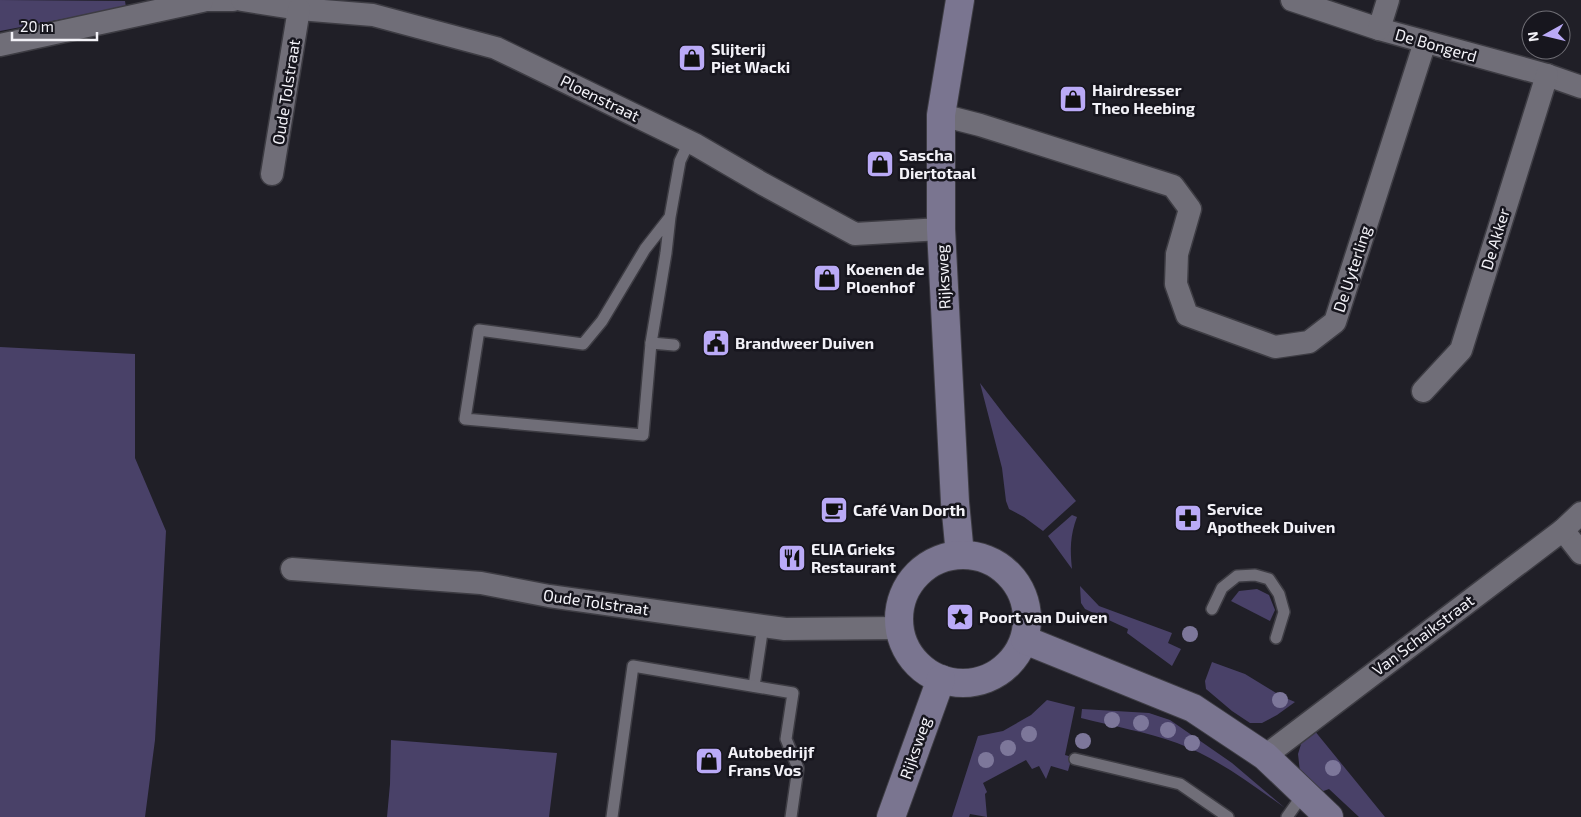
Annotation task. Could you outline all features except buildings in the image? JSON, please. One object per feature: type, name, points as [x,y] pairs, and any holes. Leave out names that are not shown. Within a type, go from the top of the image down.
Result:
[{"type":"street","points":[[197,0],[202,1]]},
{"type":"street","points":[[0,45],[202,1],[233,0]]},
{"type":"street","name":"Ploenstraat","points":[[242,0],[299,9],[373,15],[496,48],[689,142],[855,234],[941,229]]},
{"type":"street","name":"Rijksweg","points":[[960,0],[941,115],[941,229],[955,502],[960,555]]},
{"type":"street","name":"De Bongerd","points":[[1292,0],[1380,29],[1547,75],[1581,87]]},
{"type":"street","points":[[1380,29],[1388,0]]},
{"type":"street","name":"Oude Tolstraat","points":[[272,174],[299,9]]},
{"type":"street","name":"De Uyterling","points":[[941,115],[980,125],[1173,186],[1190,209],[1178,254],[1176,284],[1187,315],[1275,347],[1309,342],[1335,322],[1425,42]]},
{"type":"street","name":"De Akker","points":[[1423,390],[1461,350],[1547,75]]},
{"type":"street","name":"Van Schaikstraat","points":[[1265,756],[1563,530],[1581,513]]},
{"type":"street","points":[[1563,530],[1581,553]]},
{"type":"street","points":[[960,555],[975,556],[993,562],[1006,571],[1016,583],[1024,599],[1028,620],[1024,640],[1018,653],[1006,667],[994,676],[969,683],[954,683],[929,674],[919,666],[911,655],[903,641],[900,628],[900,609],[907,589],[916,575],[940,559],[960,555]]},
{"type":"street","name":"Oude Tolstraat","points":[[292,569],[482,582],[550,596],[785,629],[900,628]]},
{"type":"street","points":[[1024,640],[1193,708],[1265,756],[1329,817]]},
{"type":"street","name":"Rijksweg","points":[[891,817],[941,679]]},
{"type":"lane","points":[[670,217],[646,249],[602,321],[583,344],[479,330],[465,419],[643,435],[650,343],[680,161],[689,142]]},
{"type":"lane","points":[[650,343],[674,345]]},
{"type":"lane","points":[[1212,609],[1222,588],[1237,576],[1255,575],[1269,579],[1280,594],[1284,612],[1276,638]]},
{"type":"lane","points":[[754,686],[763,626]]},
{"type":"lane","points":[[612,817],[633,666],[793,694],[786,739],[798,768],[791,817]]},
{"type":"lane","points":[[1075,759],[1180,784],[1228,817]]},
{"type":"lane","points":[[1287,817],[1304,793]]},
{"type":"shaded area","points":[[0,0],[125,1],[126,7],[0,31]]},
{"type":"shaded area","points":[[0,347],[135,354],[135,458],[166,531],[155,740],[145,817],[0,817]]},
{"type":"shaded area","points":[[980,383],[1076,501],[1043,531],[1009,509],[1006,501],[1002,468]]},
{"type":"shaded area","points":[[1072,515],[1077,517],[1071,543],[1072,569],[1048,536]]},
{"type":"shaded area","points":[[1080,586],[1099,606],[1172,633],[1168,643],[1181,649],[1172,666],[1127,633],[1128,629],[1085,609],[1081,603]]},
{"type":"shaded area","points":[[1257,589],[1269,595],[1275,610],[1270,621],[1231,601],[1239,591]]},
{"type":"shaded area","points":[[1212,662],[1245,674],[1281,696],[1295,702],[1262,723],[1250,723],[1232,711],[1206,689],[1205,681]]},
{"type":"shaded area","points":[[1047,700],[1075,707],[1065,755],[1072,757],[1068,771],[1051,766],[1046,779],[1039,766],[1032,769],[1026,760],[983,783],[987,792],[985,794],[987,817],[970,814],[969,817],[952,817],[978,736],[1003,731],[1031,715]]},
{"type":"shaded area","points":[[1082,709],[1149,713],[1170,720],[1232,763],[1285,808],[1233,772],[1192,749],[1153,736],[1081,718]]},
{"type":"shaded area","points":[[1314,730],[1385,817],[1359,817],[1329,789],[1318,793],[1300,772],[1298,754],[1302,741]]},
{"type":"shaded area","points":[[391,740],[557,753],[549,817],[387,817]]},
{"type":"place","name":"Slijterij Piet Wacki","points":[[692,58]]},
{"type":"place","name":"Hairdresser Theo Heebing","points":[[1073,99]]},
{"type":"place","name":"Sascha Diertotaal","points":[[880,164]]},
{"type":"place","name":"Koenen de Ploenhof","points":[[827,278]]},
{"type":"place","name":"Brandweer Duiven","points":[[716,343]]},
{"type":"place","name":"Café Van Dorth","points":[[834,510]]},
{"type":"place","name":"Service Apotheek Duiven","points":[[1188,518]]},
{"type":"place","name":"ELIA Grieks Restaurant","points":[[792,558]]},
{"type":"place","name":"Poort van Duiven","points":[[960,617]]},
{"type":"place","name":"Autobedrijf Frans Vos","points":[[709,761]]}]
